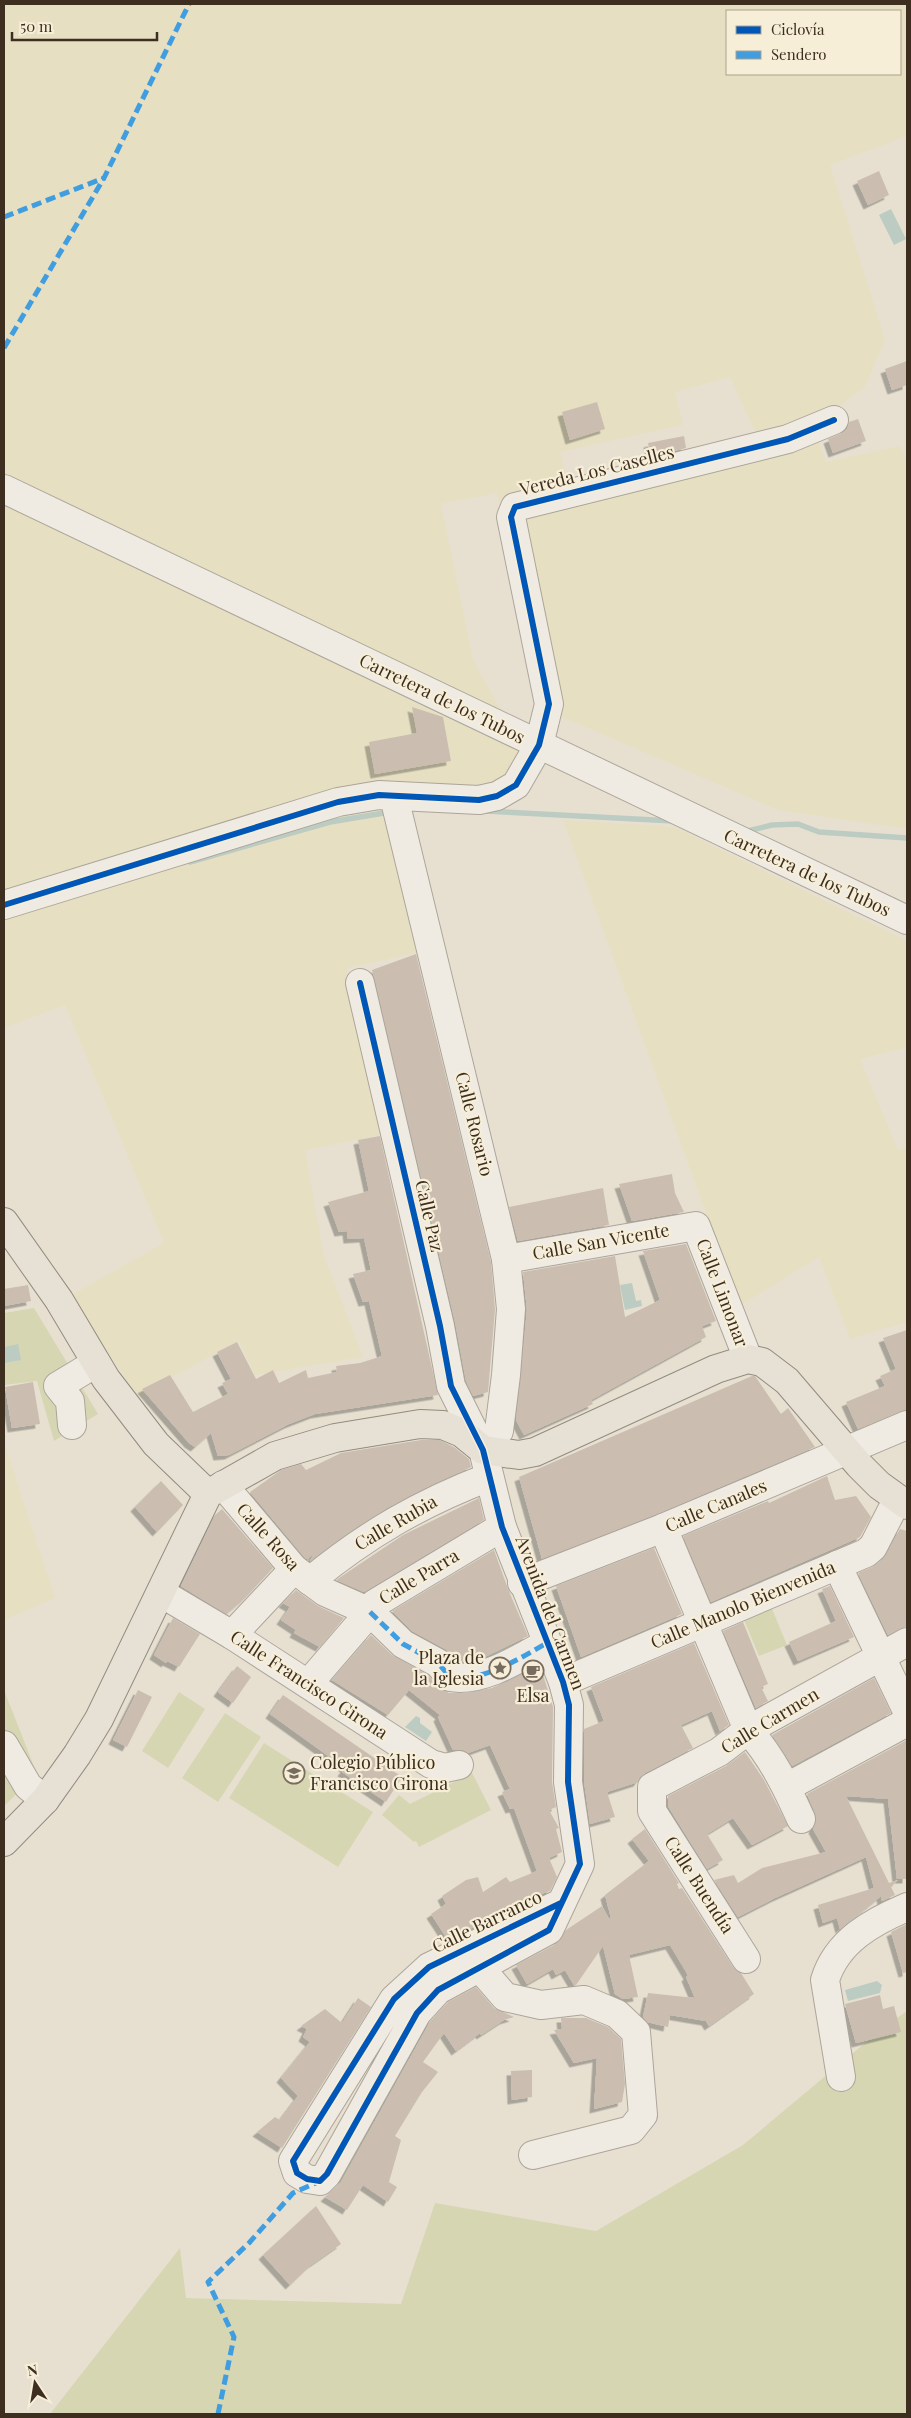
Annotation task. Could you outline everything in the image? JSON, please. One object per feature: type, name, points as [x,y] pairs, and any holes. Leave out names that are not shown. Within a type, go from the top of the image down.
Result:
[{"type":"main road","points":[[4,1222],[59,1300],[96,1363],[156,1444],[215,1490]]},
{"type":"main road","points":[[4,1842],[45,1800],[77,1755],[99,1718],[215,1490],[275,1456],[335,1438],[420,1424],[443,1425],[462,1433],[483,1450],[519,1455],[535,1452],[716,1369],[748,1359],[762,1362],[786,1381],[879,1485],[902,1502]]},
{"type":"street","name":"Vereda Los Caselles","points":[[539,745],[549,704],[511,517],[515,507],[788,439],[834,420]]},
{"type":"street","name":"Carretera de los Tubos","points":[[4,489],[907,920]]},
{"type":"street","points":[[4,905],[338,802],[379,795],[479,800],[497,796],[516,785],[539,745]]},
{"type":"street","name":"Calle Rosario","points":[[394,797],[506,1259],[511,1309],[506,1375],[499,1431],[483,1450]]},
{"type":"street","name":"Calle Paz","points":[[360,984],[440,1326],[451,1386],[483,1450]]},
{"type":"street","name":"Calle San Vicente","points":[[506,1259],[696,1226]]},
{"type":"street","name":"Calle Limonar","points":[[696,1226],[748,1359]]},
{"type":"street","points":[[72,1426],[70,1401],[47,1381],[96,1363]]},
{"type":"street","name":"Calle Canales","points":[[522,1583],[664,1528],[907,1425]]},
{"type":"street","name":"Avenida del Carmen","points":[[483,1450],[502,1527],[522,1583],[563,1682],[569,1705],[568,1782],[580,1864],[561,1903]]},
{"type":"street","name":"Calle Rubia","points":[[232,1635],[302,1575],[342,1554],[391,1522],[450,1492],[489,1477]]},
{"type":"street","name":"Calle Rosa","points":[[215,1490],[302,1575],[325,1592],[370,1612]]},
{"type":"street","name":"Calle Manolo Bienvenida","points":[[563,1682],[866,1553],[873,1547],[902,1502]]},
{"type":"street","name":"Calle Parra","points":[[308,1684],[370,1612],[374,1604],[502,1527]]},
{"type":"street","points":[[664,1528],[748,1730],[761,1745],[786,1787],[801,1819]]},
{"type":"street","points":[[838,1566],[907,1712]]},
{"type":"street","name":"Calle Francisco Girona","points":[[161,1593],[232,1635],[431,1764],[445,1768],[459,1765]]},
{"type":"street","points":[[370,1612],[403,1644],[438,1663],[450,1677],[465,1677],[497,1670],[547,1643]]},
{"type":"street","name":"Calle Carmen","points":[[652,1811],[652,1787],[719,1752],[748,1730],[907,1642]]},
{"type":"street","points":[[786,1787],[907,1722]]},
{"type":"street","points":[[4,1745],[28,1786],[45,1800]]},
{"type":"street","name":"Calle Buendía","points":[[652,1811],[746,1959]]},
{"type":"street","name":"Calle Barranco","points":[[561,1903],[549,1930],[438,1990],[417,2013],[327,2174],[320,2181],[307,2178],[297,2172],[293,2161],[394,1999],[429,1967],[561,1903]]},
{"type":"street","points":[[841,2077],[825,1980],[830,1966],[846,1944],[866,1927],[907,1907]]},
{"type":"street","points":[[480,1968],[505,1997],[541,2005],[584,2000],[617,2014],[636,2032],[643,2115],[631,2130],[533,2155]]},
{"type":"shaded area","points":[[4,4],[907,4],[907,136],[830,165],[885,339],[865,387],[813,426],[826,462],[900,446],[907,459],[907,829],[778,810],[558,715],[521,498],[499,505],[497,493],[441,504],[473,660],[526,755],[508,785],[464,796],[364,789],[386,822],[421,952],[347,968],[380,1135],[305,1150],[324,1256],[363,1357],[255,1375],[239,1341],[137,1396],[70,1296],[164,1243],[65,1005],[4,1028]],"holes":[[[730,377],[759,440],[568,483],[560,452],[683,425],[675,392]]]},
{"type":"shaded area","points":[[891,209],[906,239],[894,245],[879,215]]},
{"type":"shaded area","points":[[563,820],[674,827],[907,941],[907,1047],[860,1059],[898,1150],[907,1147],[907,1322],[850,1339],[819,1257],[740,1306]]},
{"type":"shaded area","points":[[632,1283],[636,1301],[641,1300],[642,1306],[625,1310],[620,1285]]},
{"type":"shaded area","points":[[18,1344],[21,1360],[4,1363],[4,1347]]},
{"type":"shaded area","points":[[4,1442],[55,1598],[4,1620]]},
{"type":"shaded area","points":[[416,1716],[420,1718],[420,1723],[432,1732],[426,1741],[405,1727]]},
{"type":"shaded area","points":[[877,1981],[882,1985],[880,1993],[848,2001],[845,1990]]},
{"type":"green space","points":[[34,1308],[98,1414],[54,1441],[37,1381],[4,1385],[4,1313]]},
{"type":"green space","points":[[770,1604],[787,1645],[759,1656],[742,1615]]},
{"type":"green space","points":[[4,1690],[37,1774],[4,1806]]},
{"type":"green space","points":[[179,1692],[205,1709],[168,1768],[142,1751]]},
{"type":"green space","points":[[225,1713],[261,1737],[218,1802],[182,1778]]},
{"type":"green space","points":[[264,1743],[373,1812],[338,1867],[229,1798]]},
{"type":"green space","points":[[472,1773],[491,1810],[419,1847],[416,1841],[414,1842],[382,1815],[399,1795],[410,1804]]},
{"type":"green space","points":[[907,2011],[907,2414],[50,2414],[180,2248],[186,2298],[401,2304],[435,2203],[596,2231],[743,2145],[884,2027]]},
{"type":"building","points":[[879,171],[889,195],[868,205],[857,181]]},
{"type":"building","points":[[907,361],[907,385],[892,390],[885,369]]},
{"type":"building","points":[[597,402],[605,429],[570,440],[562,412]]},
{"type":"building","points":[[858,419],[866,441],[833,453],[828,439],[847,429],[849,422]]},
{"type":"building","points":[[684,436],[686,448],[651,457],[648,443]]},
{"type":"building","points":[[412,707],[443,717],[451,761],[375,774],[369,742],[417,733]]},
{"type":"building","points":[[416,954],[491,1262],[495,1309],[488,1392],[473,1396],[466,1381],[455,1322],[372,970]]},
{"type":"building","points":[[380,1136],[438,1395],[315,1414],[289,1424],[229,1455],[218,1456],[211,1433],[195,1447],[189,1443],[142,1389],[170,1375],[193,1412],[228,1394],[222,1383],[231,1379],[217,1352],[237,1342],[256,1379],[273,1370],[279,1383],[306,1370],[308,1378],[337,1372],[336,1366],[360,1363],[382,1356],[369,1301],[363,1302],[353,1274],[371,1270],[364,1238],[348,1239],[347,1231],[339,1232],[328,1202],[369,1191],[358,1140]]},
{"type":"building","points":[[672,1174],[675,1193],[684,1212],[632,1221],[619,1184]]},
{"type":"building","points":[[603,1188],[609,1225],[518,1241],[509,1207]]},
{"type":"building","points":[[686,1244],[716,1321],[702,1326],[706,1337],[591,1400],[593,1404],[524,1435],[516,1420],[527,1310],[523,1272],[615,1256],[625,1317],[660,1300],[643,1251]]},
{"type":"building","points":[[28,1285],[31,1301],[4,1306],[4,1289]]},
{"type":"building","points":[[907,1330],[907,1410],[858,1429],[846,1402],[885,1386],[880,1376],[896,1369],[883,1338]]},
{"type":"building","points":[[755,1376],[781,1414],[788,1408],[815,1447],[657,1514],[542,1559],[519,1477]]},
{"type":"building","points":[[33,1382],[40,1424],[12,1428],[5,1387]]},
{"type":"building","points":[[421,1440],[440,1440],[454,1447],[469,1459],[471,1467],[387,1508],[310,1561],[314,1554],[307,1559],[305,1558],[250,1492],[281,1470],[301,1464],[306,1470],[341,1453]]},
{"type":"building","points":[[827,1476],[835,1500],[856,1496],[871,1517],[860,1537],[711,1602],[683,1536],[768,1501],[769,1503]]},
{"type":"building","points":[[161,1481],[183,1505],[157,1532],[135,1507]]},
{"type":"building","points":[[479,1498],[484,1520],[364,1592],[336,1580],[403,1535]]},
{"type":"building","points":[[222,1509],[273,1568],[245,1598],[226,1614],[181,1586],[215,1515]]},
{"type":"building","points":[[900,1529],[907,1531],[907,1626],[888,1635],[858,1573],[872,1567],[883,1559]]},
{"type":"building","points":[[654,1548],[682,1614],[581,1657],[556,1586]]},
{"type":"building","points":[[494,1550],[528,1636],[483,1658],[458,1662],[445,1649],[412,1631],[392,1611]]},
{"type":"building","points":[[830,1586],[854,1637],[798,1661],[789,1642],[836,1621],[822,1589]]},
{"type":"building","points":[[296,1590],[318,1606],[344,1618],[320,1647],[294,1633],[296,1630],[281,1620],[290,1607],[283,1603]]},
{"type":"building","points":[[173,1618],[200,1634],[179,1667],[167,1661],[166,1663],[154,1655]]},
{"type":"building","points":[[743,1622],[768,1684],[761,1687],[768,1701],[756,1708],[723,1631]]},
{"type":"building","points":[[371,1635],[392,1655],[428,1675],[438,1687],[449,1693],[464,1693],[492,1688],[540,1665],[553,1707],[552,1782],[556,1807],[549,1810],[559,1828],[556,1829],[562,1852],[549,1858],[557,1877],[550,1891],[532,1897],[448,1940],[431,1914],[446,1904],[442,1896],[466,1880],[478,1877],[483,1892],[506,1877],[510,1882],[537,1871],[514,1808],[510,1809],[502,1792],[510,1789],[490,1745],[468,1753],[463,1750],[453,1750],[438,1717],[440,1715],[409,1690],[388,1715],[332,1680]]},
{"type":"building","points":[[694,1643],[729,1725],[720,1731],[712,1711],[681,1725],[693,1748],[645,1773],[638,1782],[607,1792],[615,1817],[590,1824],[584,1781],[584,1729],[604,1721],[591,1687]]},
{"type":"building","points":[[237,1666],[251,1677],[233,1703],[218,1692]]},
{"type":"building","points":[[874,1678],[891,1713],[792,1766],[772,1735]]},
{"type":"building","points":[[138,1690],[152,1697],[127,1747],[113,1740]]},
{"type":"building","points":[[283,1695],[402,1777],[386,1802],[342,1772],[345,1768],[270,1714]]},
{"type":"building","points":[[907,1740],[907,1879],[897,1879],[888,1799],[846,1796],[889,1883],[898,1880],[891,1887],[895,1895],[882,1901],[881,1896],[840,1929],[837,1918],[823,1923],[818,1905],[874,1888],[866,1857],[738,1917],[714,1880],[734,1875],[738,1883],[762,1868],[826,1852],[813,1829],[816,1821],[815,1813],[807,1794]]},
{"type":"building","points":[[745,1752],[764,1780],[788,1826],[752,1845],[733,1818],[707,1834],[723,1860],[707,1869],[668,1806],[668,1796],[726,1766]]},
{"type":"building","points":[[645,1829],[679,1883],[677,1884],[679,1889],[682,1888],[733,1967],[741,1973],[754,1994],[709,2026],[706,2021],[670,2015],[668,2027],[647,2022],[643,2017],[648,1993],[695,1998],[686,1977],[688,1975],[670,1945],[629,1955],[638,1997],[623,1999],[615,1994],[603,1946],[576,1985],[574,1985],[565,1970],[556,1975],[553,1969],[527,1984],[516,1965],[556,1944],[566,1930],[602,1906],[609,1919],[611,1918],[605,1895],[649,1861],[632,1839]]},
{"type":"building","points":[[907,1924],[907,1972],[903,1973],[891,1932]]},
{"type":"building","points":[[476,1987],[494,2008],[514,2017],[504,2020],[481,2035],[480,2033],[456,2051],[444,2033],[423,2062],[438,2072],[422,2092],[395,2136],[401,2140],[389,2182],[397,2187],[388,2202],[363,2185],[347,2210],[325,2197],[341,2182],[430,2022],[448,2002]]},
{"type":"building","points":[[880,1995],[883,2009],[894,2006],[901,2032],[856,2043],[845,2004]]},
{"type":"building","points":[[358,1998],[371,2007],[282,2148],[257,2132],[275,2117],[280,2120],[298,2096],[281,2078],[310,2042],[303,2037],[307,2029],[301,2026],[325,2009],[342,2023]]},
{"type":"building","points":[[561,2018],[586,2018],[608,2027],[621,2039],[625,2084],[622,2102],[594,2109],[597,2058],[574,2063],[554,2030],[562,2029]]},
{"type":"building","points":[[532,2070],[532,2097],[512,2100],[511,2071]]},
{"type":"building","points":[[316,2206],[341,2244],[311,2265],[290,2285],[263,2255]]},
{"type":"waterway","points":[[485,811],[673,821]]},
{"type":"waterway","points":[[190,862],[330,822],[390,812]]},
{"type":"waterway","points":[[748,831],[772,825],[798,824],[819,832],[907,838]]},
{"type":"marked path","points":[[4,348],[104,178],[189,4]]},
{"type":"marked path","points":[[4,217],[104,178]]},
{"type":"marked path","points":[[370,1612],[403,1644],[438,1663],[450,1677],[462,1678],[488,1673],[513,1662],[547,1643]]},
{"type":"marked path","points":[[218,2414],[234,2337],[208,2282],[249,2243],[293,2193],[318,2182]]},
{"type":"cycle path","points":[[4,905],[338,802],[379,795],[479,800],[497,796],[516,785],[539,745],[549,704],[511,517],[515,507],[788,439],[834,420]]},
{"type":"cycle path","points":[[360,983],[440,1326],[451,1386],[483,1450],[502,1527],[563,1682],[569,1705],[568,1782],[580,1864],[549,1930],[438,1990],[417,2013],[327,2174],[320,2181],[307,2179],[297,2173],[293,2161],[394,1999],[429,1967],[561,1903]]},
{"type":"place","name":"Plaza de la Iglesia","points":[[500,1668]]},
{"type":"place","name":"Elsa","points":[[533,1671]]},
{"type":"place","name":"Colegio Público Francisco Girona","points":[[294,1773]]}]
